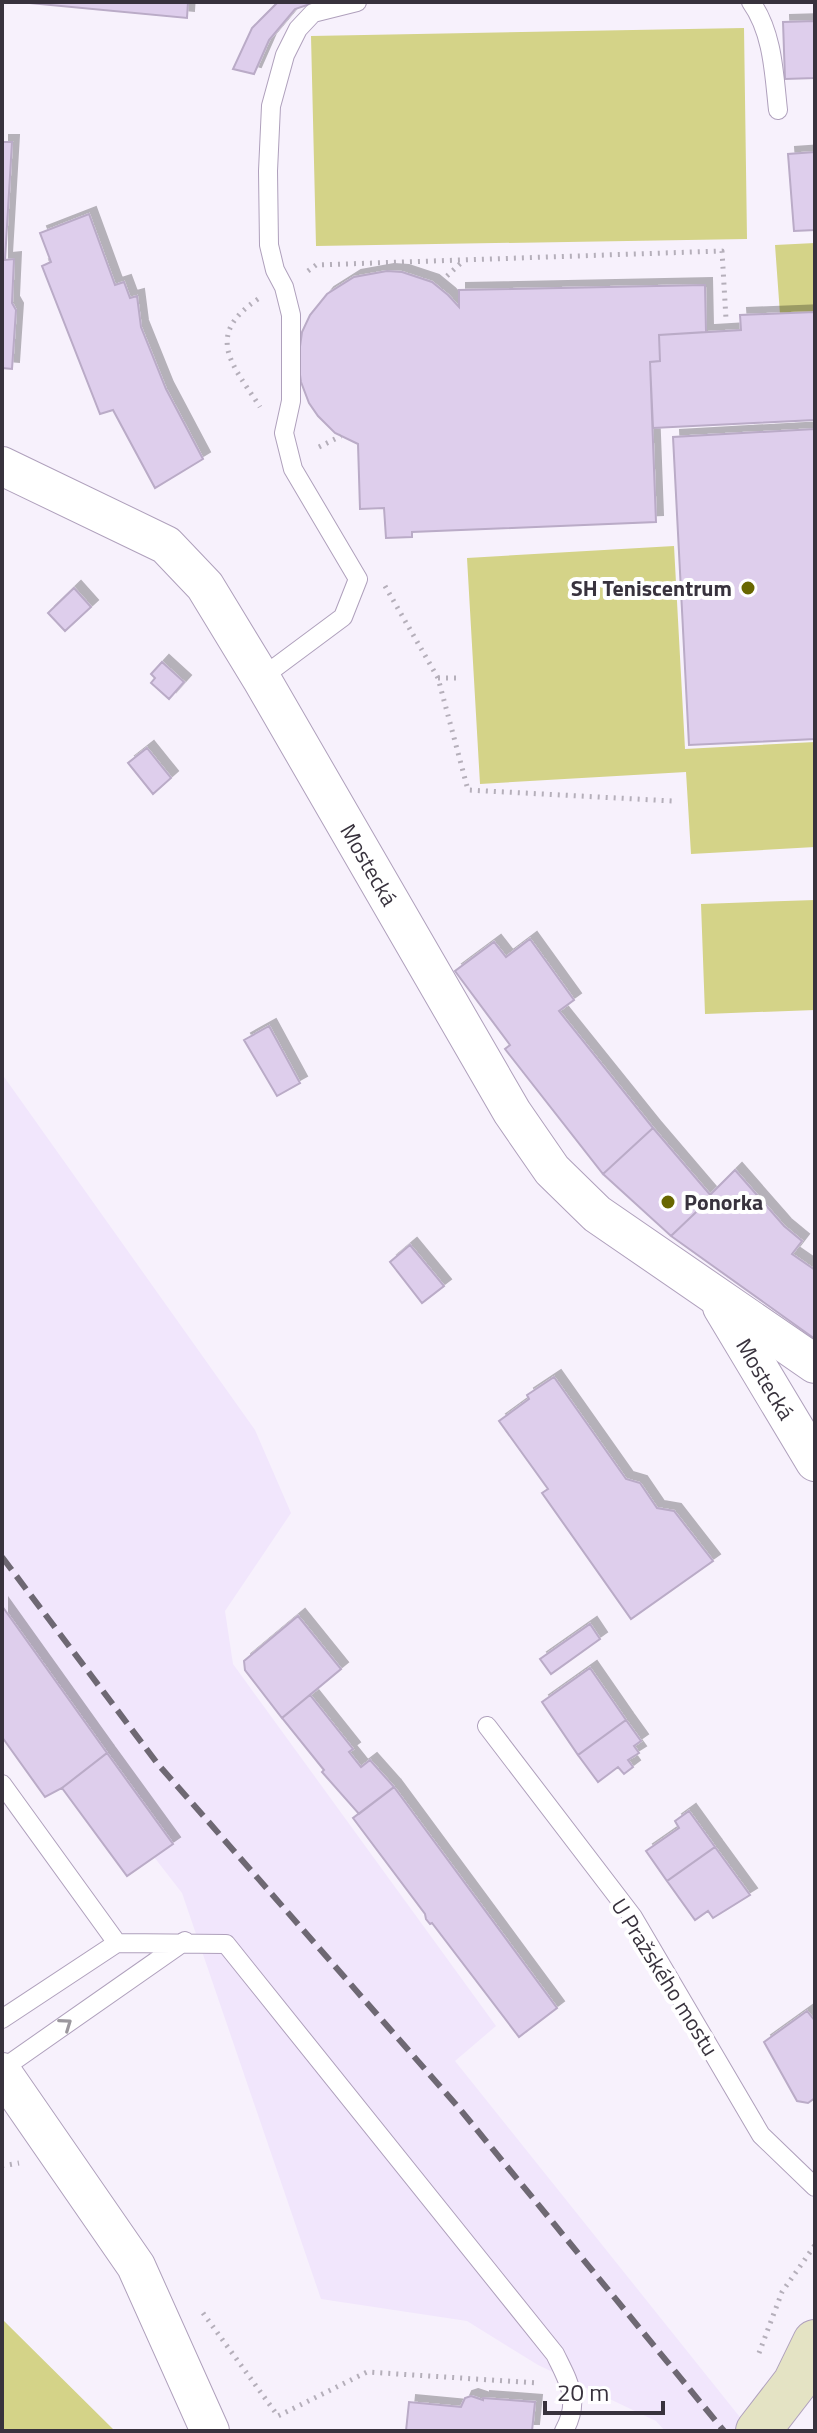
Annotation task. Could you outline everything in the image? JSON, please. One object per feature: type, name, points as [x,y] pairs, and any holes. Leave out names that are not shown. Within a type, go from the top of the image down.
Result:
[{"type":"street","name":"Mostecká","points":[[2,466],[166,545],[205,586],[512,1112],[552,1170],[597,1214],[815,1364]]},
{"type":"street","name":"Mostecká","points":[[715,1295],[815,1462]]},
{"type":"street","points":[[2,2070],[136,2266],[210,2431]]},
{"type":"street","points":[[758,2431],[795,2383],[815,2342]]},
{"type":"street","points":[[791,2431],[795,2383]]},
{"type":"lane","points":[[261,678],[343,617],[358,579],[293,469],[284,433],[291,401],[291,315],[269,245],[268,171],[271,106],[285,55],[298,29],[313,13],[357,2]]},
{"type":"lane","points":[[751,2],[759,13],[771,49],[778,110]]},
{"type":"lane","name":"U Pražského mostu","points":[[487,1726],[633,1917],[761,2135],[815,2187]]},
{"type":"lane","points":[[2,1784],[117,1943]]},
{"type":"lane","points":[[2,2070],[185,1941]]},
{"type":"lane","points":[[2,2019],[117,1943],[185,1941],[226,1944],[555,2354],[573,2392],[572,2416],[564,2431]]},
{"type":"path","points":[[291,401],[262,410],[229,360],[226,343],[241,310],[265,294],[293,283],[316,265],[722,251],[726,319]]},
{"type":"path","points":[[447,276],[464,260]]},
{"type":"path","points":[[319,447],[341,436]]},
{"type":"path","points":[[461,678],[438,678],[468,790],[673,801]]},
{"type":"path","points":[[197,2305],[278,2416],[367,2372],[545,2384]]},
{"type":"shaded area","points":[[744,28],[747,239],[316,246],[311,36]]},
{"type":"shaded area","points":[[815,243],[815,312],[780,314],[775,245]]},
{"type":"shaded area","points":[[674,546],[685,749],[815,742],[815,847],[691,854],[686,772],[480,784],[467,558]]},
{"type":"shaded area","points":[[815,900],[815,1010],[705,1014],[701,904]]},
{"type":"shaded area","points":[[2,1074],[255,1430],[291,1513],[225,1611],[233,1664],[496,2026],[455,2061],[751,2431],[665,2431],[656,2421],[538,2365],[467,2321],[321,2299],[182,1893],[2,1661]]},
{"type":"shaded area","points":[[2,2319],[115,2431],[2,2431]]},
{"type":"building","points":[[19,2],[188,2],[187,18]]},
{"type":"building","points":[[278,2],[316,2],[295,9],[269,40],[254,74],[233,69],[252,28]]},
{"type":"building","points":[[815,21],[815,78],[785,79],[783,22]]},
{"type":"building","points":[[2,142],[12,142],[5,260],[14,259],[12,303],[16,310],[12,369],[2,368]]},
{"type":"building","points":[[815,152],[815,230],[794,231],[788,154]]},
{"type":"building","points":[[89,214],[115,285],[124,282],[130,298],[137,296],[141,327],[166,389],[203,459],[155,488],[113,410],[100,414],[42,266],[51,262],[40,233]]},
{"type":"building","points":[[387,271],[402,272],[432,282],[459,307],[459,290],[705,285],[706,332],[659,335],[660,361],[650,362],[656,522],[412,532],[412,537],[386,538],[384,508],[360,509],[358,444],[335,433],[318,416],[301,382],[298,361],[302,332],[310,315],[327,294],[354,277]]},
{"type":"building","points":[[815,312],[815,420],[653,428],[650,362],[660,361],[659,335],[741,330],[740,315]]},
{"type":"building","name":"SH Teniscentrum","points":[[815,429],[815,739],[689,745],[673,437]]},
{"type":"building","points":[[74,588],[91,607],[65,631],[48,613]]},
{"type":"building","points":[[162,662],[184,682],[169,699],[151,683],[155,678],[151,674]]},
{"type":"building","points":[[147,748],[171,778],[153,794],[128,763]]},
{"type":"building","points":[[530,939],[574,1000],[559,1011],[653,1128],[603,1174],[505,1049],[510,1045],[455,971],[494,942],[506,957]]},
{"type":"building","points":[[269,1026],[300,1083],[277,1096],[244,1040]]},
{"type":"building","points":[[653,1128],[712,1197],[671,1236],[603,1174]]},
{"type":"building","points":[[735,1170],[784,1226],[802,1241],[792,1254],[815,1270],[815,1339],[671,1236]]},
{"type":"building","points":[[410,1245],[444,1286],[422,1303],[390,1262]]},
{"type":"building","points":[[554,1377],[626,1479],[640,1483],[657,1508],[674,1511],[713,1561],[631,1619],[542,1493],[548,1489],[499,1421],[529,1399],[527,1395]]},
{"type":"building","points":[[2,1606],[107,1753],[62,1788],[45,1797],[2,1737]]},
{"type":"building","points":[[298,1616],[341,1669],[282,1718],[245,1670],[244,1661]]},
{"type":"building","points":[[590,1624],[600,1639],[551,1674],[540,1659]]},
{"type":"building","points":[[590,1668],[626,1720],[578,1755],[542,1702]]},
{"type":"building","points":[[310,1695],[353,1749],[349,1752],[361,1767],[370,1760],[394,1787],[359,1814],[322,1772],[324,1770],[282,1718]]},
{"type":"building","points":[[626,1720],[641,1741],[634,1746],[639,1753],[628,1760],[633,1767],[624,1774],[618,1767],[598,1782],[578,1755]]},
{"type":"building","points":[[107,1753],[173,1844],[127,1876],[62,1788]]},
{"type":"building","points":[[394,1787],[557,2008],[519,2037],[426,1919],[353,1818]]},
{"type":"building","points":[[689,1811],[715,1847],[667,1881],[646,1851],[679,1828],[675,1821]]},
{"type":"building","points":[[715,1847],[750,1895],[713,1918],[708,1911],[695,1920],[667,1881]]},
{"type":"building","points":[[807,2011],[815,2021],[815,2098],[808,2103],[797,2101],[764,2042]]},
{"type":"building","points":[[471,2396],[483,2400],[535,2402],[532,2431],[406,2431],[409,2402],[461,2407],[465,2398]]},
{"type":"railway","points":[[2,1557],[157,1763],[459,2108],[724,2431]]},
{"type":"place","name":"SH Teniscentrum","points":[[748,588]]},
{"type":"place","name":"Ponorka","points":[[668,1202]]}]
